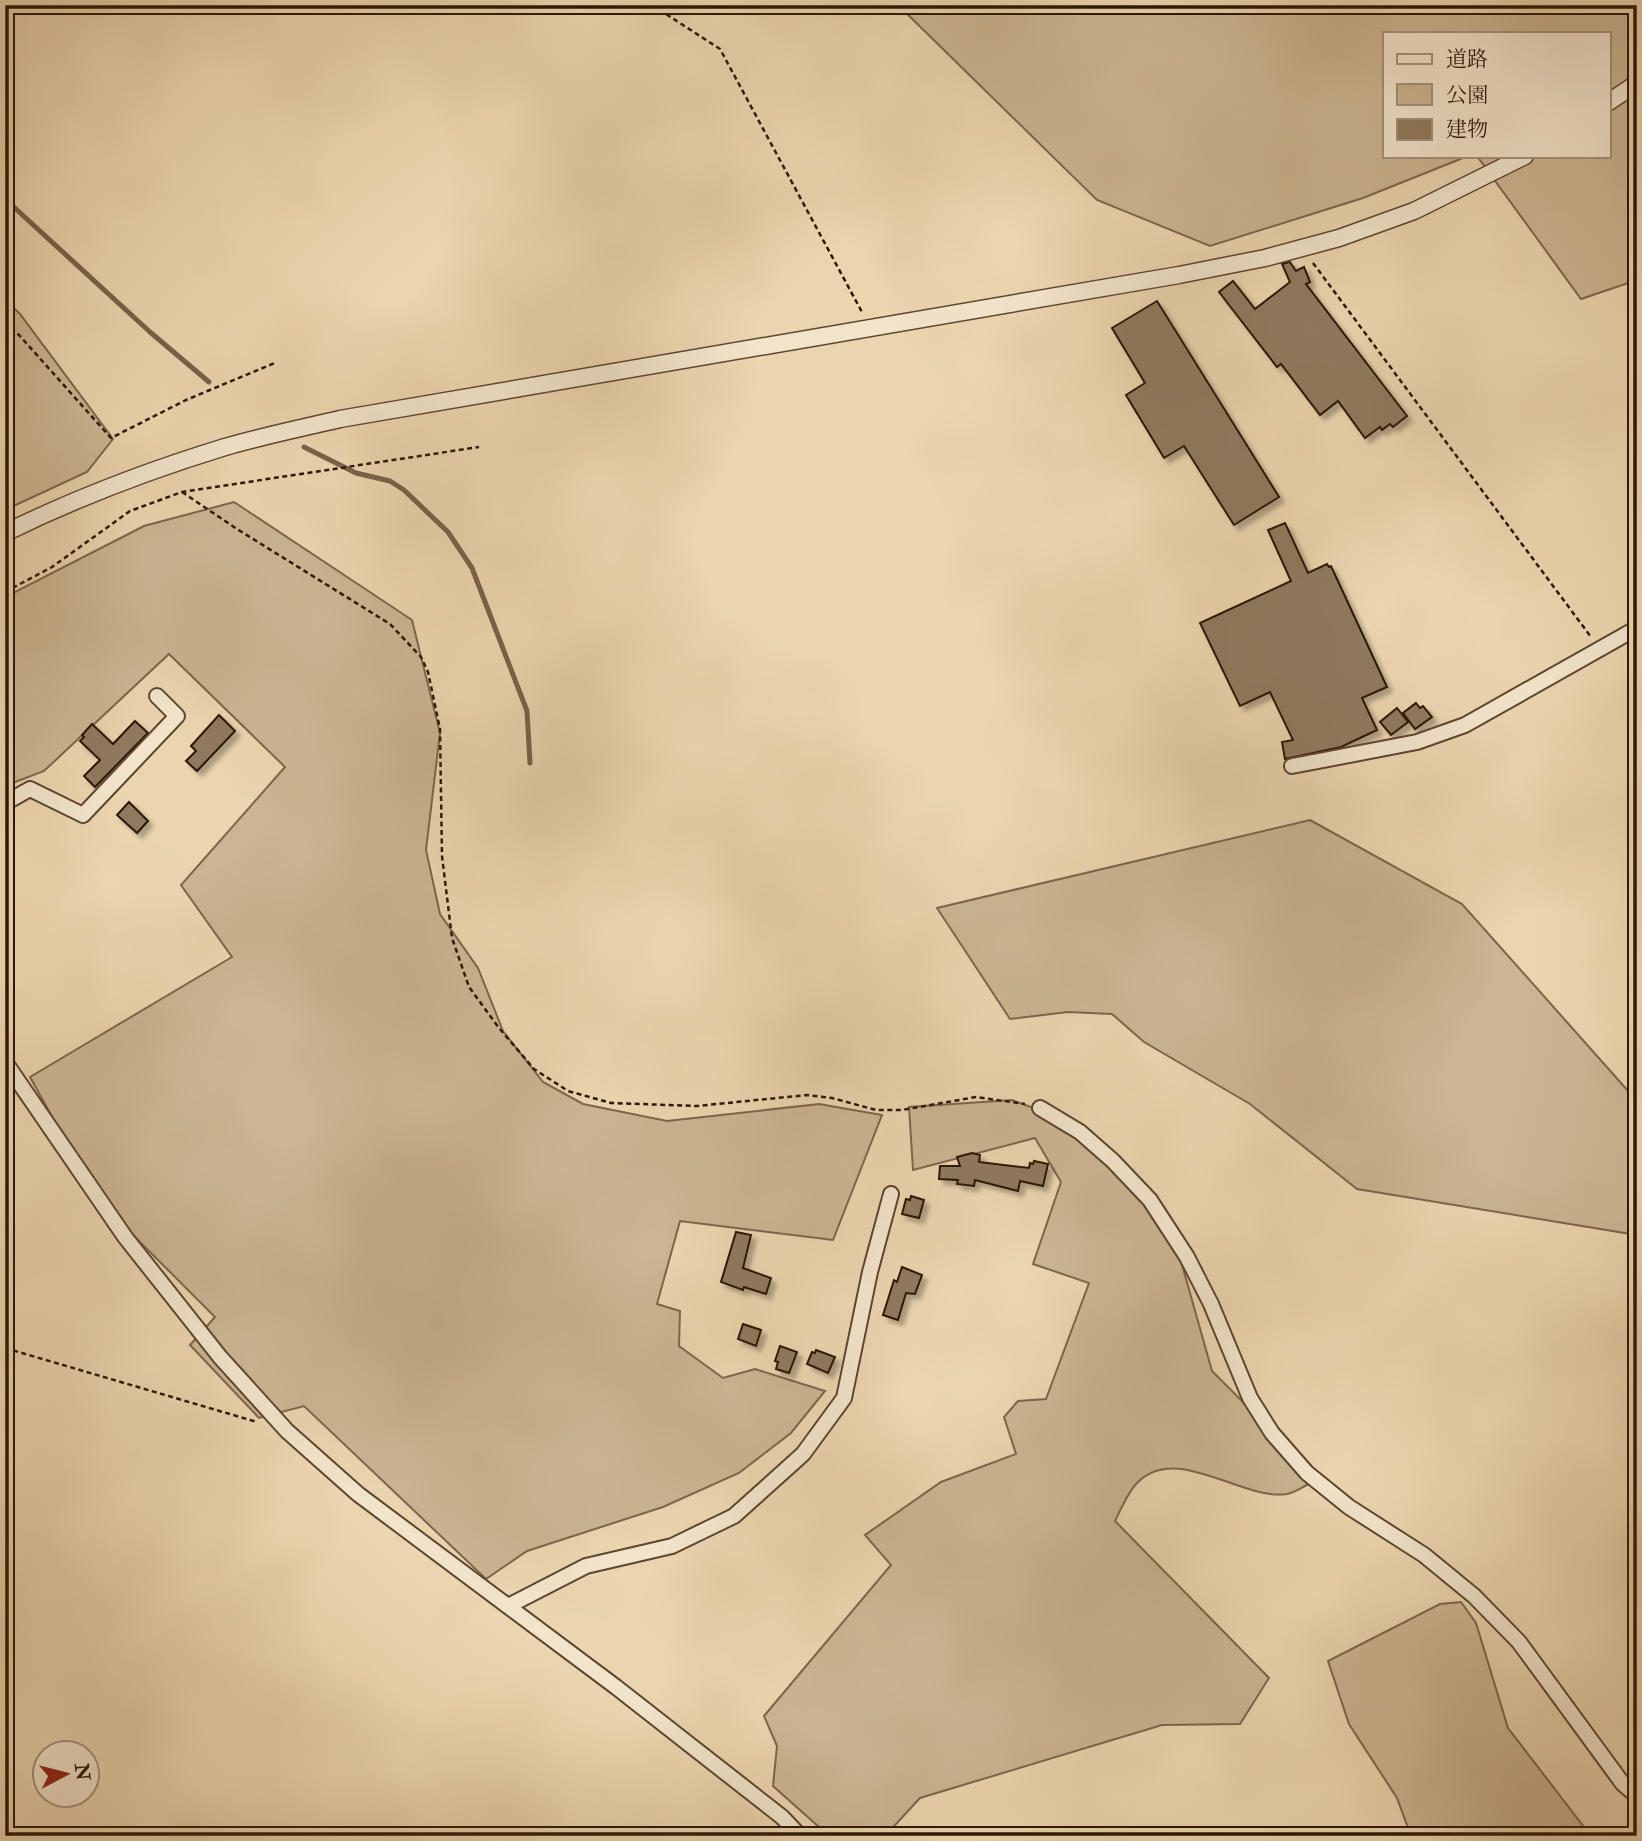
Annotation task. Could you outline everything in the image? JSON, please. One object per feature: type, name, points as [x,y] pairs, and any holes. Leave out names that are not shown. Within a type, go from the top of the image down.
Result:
[{"type":"street","points":[[1610,101],[1637,83]]},
{"type":"street","points":[[5,533],[152,471],[227,447],[327,422],[429,402],[1179,275],[1303,249],[1413,211],[1521,158]]},
{"type":"street","points":[[1292,766],[1417,742],[1465,725],[1637,628]]},
{"type":"street","points":[[5,803],[30,789],[83,815],[177,716],[157,696]]},
{"type":"street","points":[[5,1062],[125,1237],[220,1357],[287,1431],[358,1494],[782,1817],[800,1836]]},
{"type":"street","points":[[1040,1108],[1080,1132],[1113,1161],[1150,1200],[1187,1257],[1211,1304],[1250,1398],[1272,1433],[1317,1482],[1349,1507],[1424,1555],[1474,1596],[1519,1642],[1623,1784],[1637,1796]]},
{"type":"street","points":[[508,1606],[586,1566],[672,1546],[734,1516],[803,1454],[844,1398],[870,1272],[891,1195]]},
{"type":"path","points":[[652,5],[720,49],[870,327]]},
{"type":"path","points":[[1303,249],[1599,648]]},
{"type":"path","points":[[5,322],[111,438],[186,400],[277,362]]},
{"type":"path","points":[[5,592],[52,567],[130,511],[183,492],[479,447]]},
{"type":"path","points":[[183,492],[390,624],[421,657],[428,672],[440,729],[442,856],[452,938],[469,987],[534,1069],[568,1091],[611,1103],[697,1106],[807,1095],[832,1098],[876,1110],[902,1110],[976,1097],[1008,1100],[1040,1108]]},
{"type":"path","points":[[5,1348],[260,1423]]},
{"type":"green space","points":[[898,5],[1637,5],[1637,280],[1581,299],[1478,158],[1610,158],[1610,32],[1383,32],[1383,158],[1463,158],[1363,198],[1210,246],[1097,200]]},
{"type":"green space","points":[[5,299],[20,314],[113,439],[87,472],[5,510]]},
{"type":"green space","points":[[234,502],[412,620],[440,733],[426,850],[440,914],[478,968],[503,1031],[543,1082],[583,1104],[667,1121],[819,1104],[882,1115],[833,1240],[680,1221],[657,1304],[680,1311],[679,1346],[723,1378],[755,1369],[825,1391],[791,1433],[739,1473],[663,1507],[527,1551],[486,1579],[304,1406],[259,1418],[190,1345],[215,1317],[99,1201],[30,1077],[232,957],[181,885],[285,767],[169,654],[44,771],[5,786],[5,597],[144,526]]},
{"type":"green space","points":[[1310,820],[1462,904],[1637,1101],[1637,1235],[1357,1189],[1250,1104],[1144,1042],[1112,1014],[1068,1012],[1010,1019],[937,908]]},
{"type":"green space","points":[[1012,1100],[1052,1115],[1107,1151],[1168,1215],[1212,1371],[1304,1463],[1307,1485],[1287,1494],[1269,1494],[1190,1470],[1171,1468],[1153,1472],[1137,1483],[1115,1521],[1269,1678],[1240,1724],[1162,1725],[920,1798],[885,1836],[829,1836],[773,1786],[777,1746],[764,1716],[891,1565],[865,1535],[941,1482],[1016,1454],[1004,1417],[1018,1401],[1046,1399],[1089,1283],[1033,1264],[1061,1182],[1035,1138],[913,1170],[909,1107]]},
{"type":"green space","points":[[1461,1602],[1476,1623],[1508,1728],[1587,1831],[1598,1836],[1411,1836],[1397,1798],[1349,1724],[1328,1661],[1440,1604]]},
{"type":"building","points":[[1290,262],[1296,271],[1304,267],[1310,282],[1306,284],[1407,416],[1393,427],[1390,424],[1382,430],[1380,427],[1365,438],[1338,401],[1320,415],[1281,364],[1277,367],[1219,292],[1233,281],[1255,309],[1290,282],[1282,264]]},
{"type":"building","points":[[1157,301],[1279,497],[1234,525],[1184,446],[1164,458],[1126,395],[1145,383],[1112,328]]},
{"type":"building","points":[[1285,523],[1308,573],[1327,564],[1331,566],[1387,687],[1362,698],[1377,730],[1341,747],[1285,759],[1282,742],[1293,740],[1270,692],[1240,706],[1200,623],[1291,581],[1268,530]]},
{"type":"building","points":[[1416,703],[1420,708],[1423,706],[1432,717],[1415,729],[1403,713]]},
{"type":"building","points":[[1397,708],[1408,722],[1391,735],[1380,722]]},
{"type":"building","points":[[219,715],[235,731],[197,771],[186,761],[196,751],[191,746]]},
{"type":"building","points":[[135,721],[148,733],[95,787],[84,776],[100,760],[80,741],[84,737],[82,735],[92,724],[113,744]]},
{"type":"building","points":[[129,802],[148,821],[137,833],[117,815]]},
{"type":"building","points":[[972,1153],[980,1155],[979,1162],[1029,1168],[1034,1161],[1048,1164],[1043,1186],[1020,1181],[1018,1191],[975,1180],[974,1186],[957,1184],[958,1180],[939,1179],[940,1166],[960,1166],[957,1157]]},
{"type":"building","points":[[911,1196],[924,1200],[919,1218],[902,1214],[906,1199],[910,1200]]},
{"type":"building","points":[[736,1232],[751,1235],[743,1268],[771,1278],[766,1294],[721,1282]]},
{"type":"building","points":[[902,1267],[922,1275],[915,1294],[906,1293],[898,1320],[883,1315],[894,1280],[897,1282]]},
{"type":"building","points":[[743,1324],[761,1330],[756,1346],[738,1339]]},
{"type":"building","points":[[780,1346],[797,1352],[789,1373],[776,1369],[778,1362],[775,1361]]},
{"type":"building","points":[[816,1350],[835,1357],[828,1373],[807,1364],[812,1352],[815,1353]]},
{"type":"waterway","points":[[5,199],[150,332],[209,382]]},
{"type":"waterway","points":[[304,447],[356,473],[390,481],[404,490],[448,532],[472,568],[527,711],[530,763]]}]
